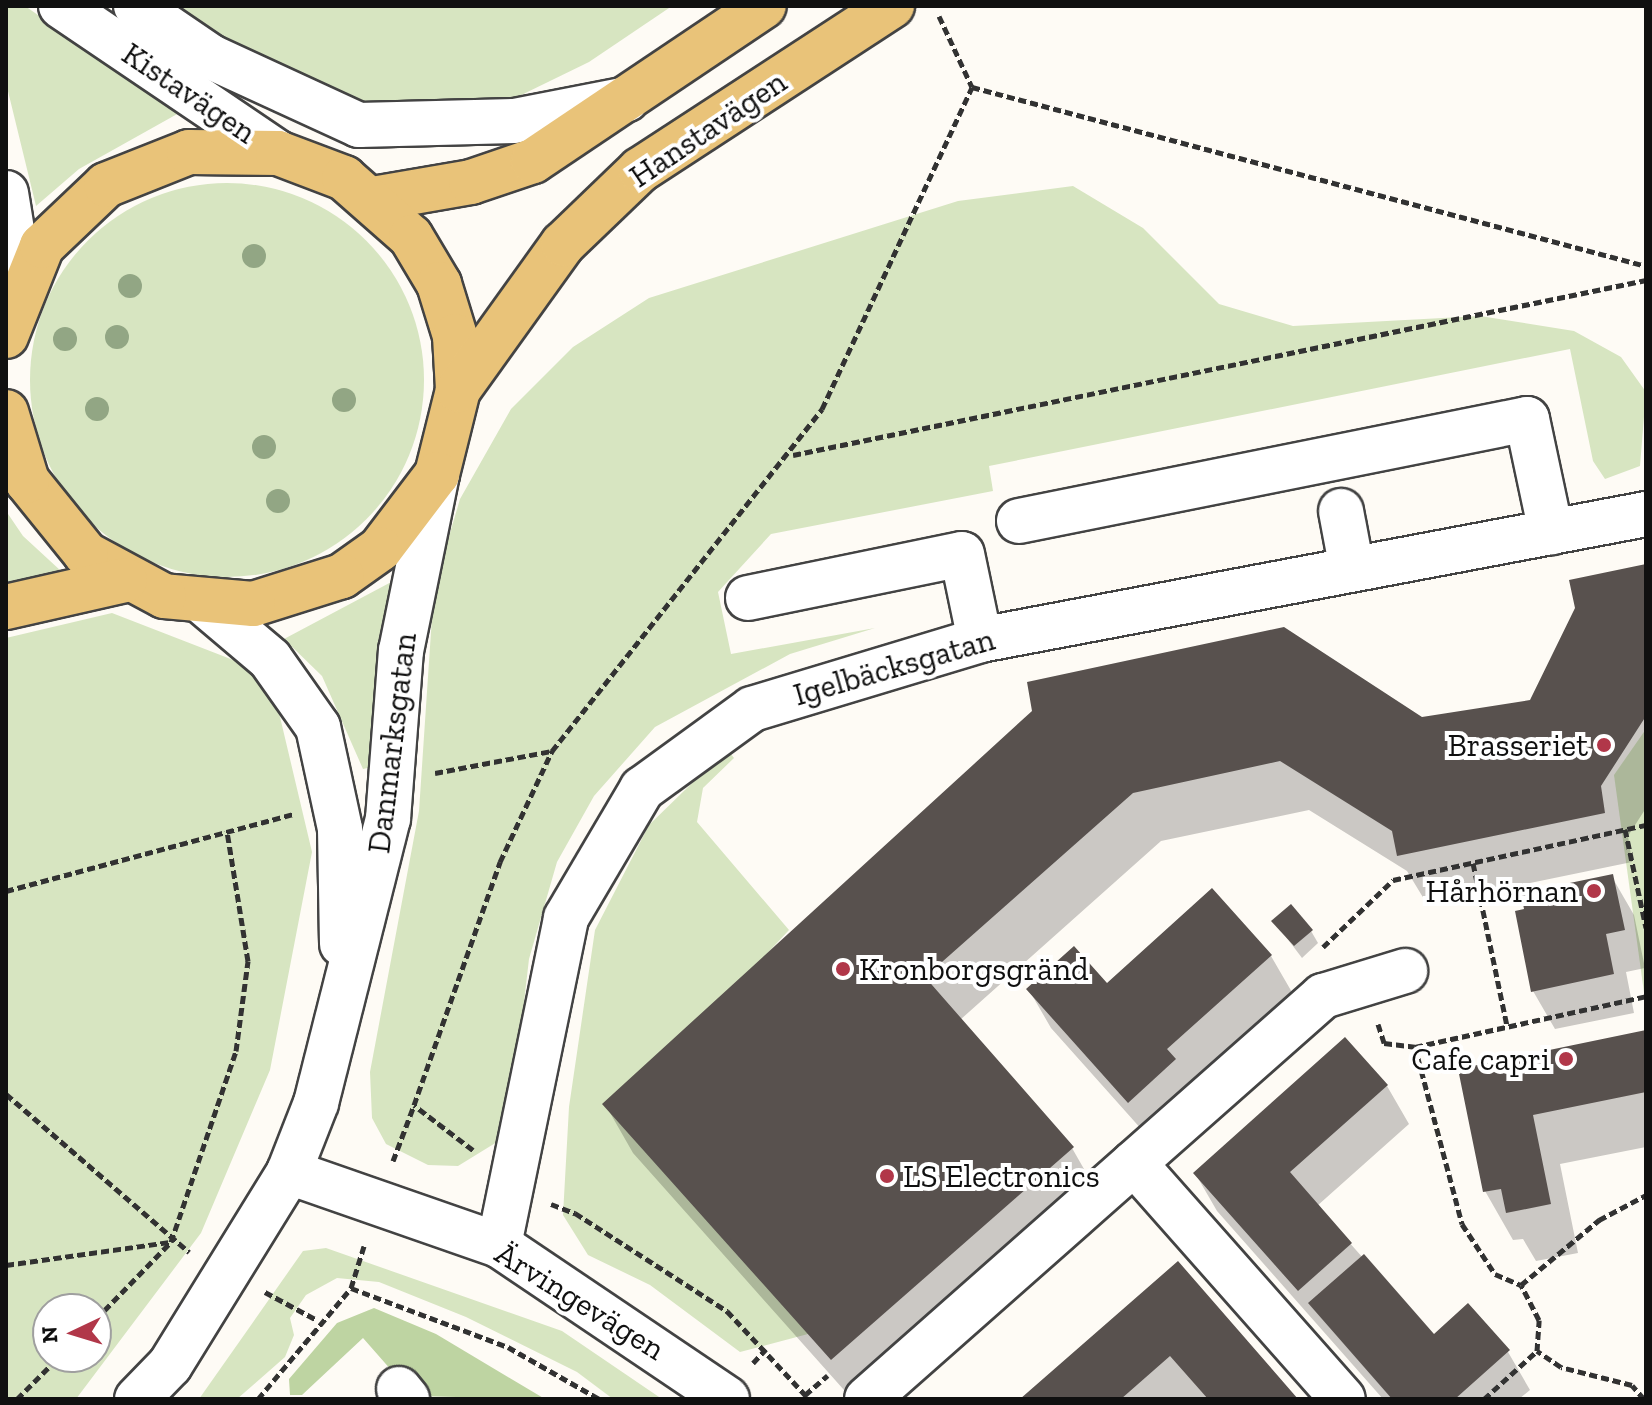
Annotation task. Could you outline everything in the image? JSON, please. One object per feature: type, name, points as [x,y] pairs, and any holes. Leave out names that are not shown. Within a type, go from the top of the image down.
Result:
[{"type":"main road","points":[[373,199],[471,182],[533,161],[764,6]]},
{"type":"main road","name":"Hanstavägen","points":[[458,390],[563,244],[640,170],[892,6]]},
{"type":"main road","name":"Hanstavägen","points":[[6,336],[21,286],[42,246],[106,185],[189,152],[278,153],[312,163],[373,199],[411,237],[439,284],[455,336],[458,390],[437,474],[402,526],[342,576],[253,604],[205,604],[125,580],[53,520],[27,481],[6,412]]},
{"type":"main road","name":"Hanstavägen","points":[[6,607],[125,580]]},
{"type":"street","name":"Kistavägen","points":[[61,6],[278,153]]},
{"type":"street","points":[[136,6],[211,57],[359,125],[499,123],[627,99]]},
{"type":"street","points":[[6,193],[21,286]]},
{"type":"street","points":[[1019,521],[1527,419],[1551,532]]},
{"type":"street","name":"Danmarksgatan","points":[[137,1399],[170,1365],[289,1172],[343,1011],[388,819],[401,651],[437,474]]},
{"type":"street","points":[[1341,511],[1352,569]]},
{"type":"street","name":"Igelbäcksgatan","points":[[499,1245],[566,918],[642,789],[752,709],[980,640],[1646,514]]},
{"type":"street","points":[[748,598],[962,554],[980,640]]},
{"type":"street","name":"Danmarksgatan","points":[[205,604],[297,689],[333,772],[343,1011]]},
{"type":"street","points":[[867,1399],[1323,996],[1405,971]]},
{"type":"street","points":[[1134,1163],[1343,1399]]},
{"type":"street","name":"Ärvingevägen","points":[[289,1172],[499,1245],[727,1399]]},
{"type":"path","points":[[939,16],[972,87],[1646,266]]},
{"type":"path","points":[[792,455],[1646,280]]},
{"type":"path","points":[[430,774],[552,751]]},
{"type":"path","points":[[6,891],[306,811]]},
{"type":"path","points":[[1625,829],[1646,928]]},
{"type":"path","points":[[112,1303],[171,1242],[236,1051],[248,961],[227,831]]},
{"type":"path","points":[[1473,863],[1507,1026]]},
{"type":"path","points":[[1375,1013],[1384,1043],[1415,1047],[1646,996]]},
{"type":"path","points":[[1415,1047],[1462,1224],[1495,1274],[1521,1285],[1539,1320],[1537,1351],[1484,1399]]},
{"type":"path","points":[[6,1094],[171,1242]]},
{"type":"path","points":[[258,1399],[351,1288],[377,1205],[414,1105]]},
{"type":"path","points":[[1521,1285],[1599,1220],[1646,1195]]},
{"type":"path","points":[[6,1265],[171,1242]]},
{"type":"path","points":[[351,1288],[508,1347],[599,1399]]},
{"type":"path","points":[[1537,1351],[1561,1367],[1632,1385],[1644,1399]]},
{"type":"path","points":[[17,1399],[43,1373]]},
{"type":"green space","points":[[6,6],[25,6],[179,113],[79,169],[36,206],[6,83]]},
{"type":"green space","points":[[166,6],[672,6],[589,62],[509,101],[363,108],[297,85]]},
{"type":"green space","points":[[227,183],[265,187],[302,198],[336,217],[366,241],[390,271],[409,305],[420,342],[424,380],[420,418],[409,455],[390,489],[366,519],[336,543],[302,562],[265,573],[227,577],[189,573],[152,562],[118,543],[88,519],[64,489],[45,455],[34,418],[30,380],[34,342],[45,305],[64,271],[88,241],[118,217],[152,198],[189,187]]},
{"type":"green space","points":[[1073,186],[1143,228],[1219,304],[1293,326],[1480,316],[1574,331],[1621,357],[1646,392],[1640,466],[1605,479],[1593,461],[1570,349],[989,466],[993,491],[771,534],[718,592],[731,654],[875,628],[790,654],[655,727],[594,796],[557,862],[529,959],[511,1114],[497,1142],[458,1166],[428,1165],[386,1144],[372,1118],[370,1072],[419,811],[434,587],[460,499],[511,409],[573,347],[649,298],[958,201]]},
{"type":"green space","points":[[6,511],[23,536],[61,571],[6,582]]},
{"type":"green space","points":[[395,580],[377,766],[363,769],[322,676],[284,639]]},
{"type":"green space","points":[[112,613],[241,663],[276,700],[312,852],[270,1070],[201,1233],[112,1351],[112,1293],[32,1293],[32,1373],[96,1373],[76,1399],[6,1399],[6,638]]},
{"type":"green space","points":[[1646,729],[1646,1007],[1614,775]]},
{"type":"green space","points":[[727,749],[734,758],[703,788],[697,822],[789,930],[761,960],[808,1334],[740,1352],[650,1285],[588,1255],[563,1215],[569,1107],[595,930],[649,825]]},
{"type":"green space","points":[[326,1248],[562,1331],[662,1399],[613,1399],[577,1372],[466,1317],[379,1282],[337,1278],[306,1295],[290,1318],[294,1335],[285,1357],[237,1399],[199,1399],[303,1251]]},
{"type":"green space","points":[[374,1308],[436,1334],[545,1399],[414,1396],[363,1338],[302,1395],[290,1395],[289,1379],[337,1323]]},
{"type":"building","name":"Kronborgsgränd","points":[[1646,564],[1646,716],[1601,786],[1605,813],[1397,856],[1392,831],[1280,761],[1133,793],[925,977],[1074,1147],[831,1360],[602,1104],[1032,711],[1027,682],[1284,627],[1422,717],[1530,700],[1575,608],[1569,580]]},
{"type":"building","points":[[1613,874],[1625,930],[1606,934],[1614,974],[1531,992],[1515,911],[1524,909],[1521,893]]},
{"type":"building","points":[[1212,888],[1272,955],[1167,1049],[1176,1059],[1128,1103],[1026,989],[1074,946],[1107,983]]},
{"type":"building","points":[[1291,904],[1313,930],[1294,946],[1271,921]]},
{"type":"building","points":[[1646,1030],[1646,1092],[1533,1115],[1551,1204],[1506,1213],[1501,1189],[1483,1192],[1458,1069]]},
{"type":"building","points":[[1345,1037],[1388,1085],[1290,1172],[1352,1243],[1298,1291],[1193,1173]]},
{"type":"building","points":[[1364,1254],[1434,1334],[1468,1303],[1510,1350],[1455,1399],[1392,1399],[1308,1303]]},
{"type":"building","points":[[1178,1261],[1298,1399],[1208,1399],[1170,1356],[1121,1399],[1020,1399]]},
{"type":"place","name":"Brasseriet","points":[[1604,745]]},
{"type":"place","name":"Hårhörnan","points":[[1594,891]]},
{"type":"place","name":"Kronborgsgränd","points":[[843,969]]},
{"type":"place","name":"Cafe capri","points":[[1566,1059]]},
{"type":"place","name":"LS Electronics","points":[[887,1176]]}]
